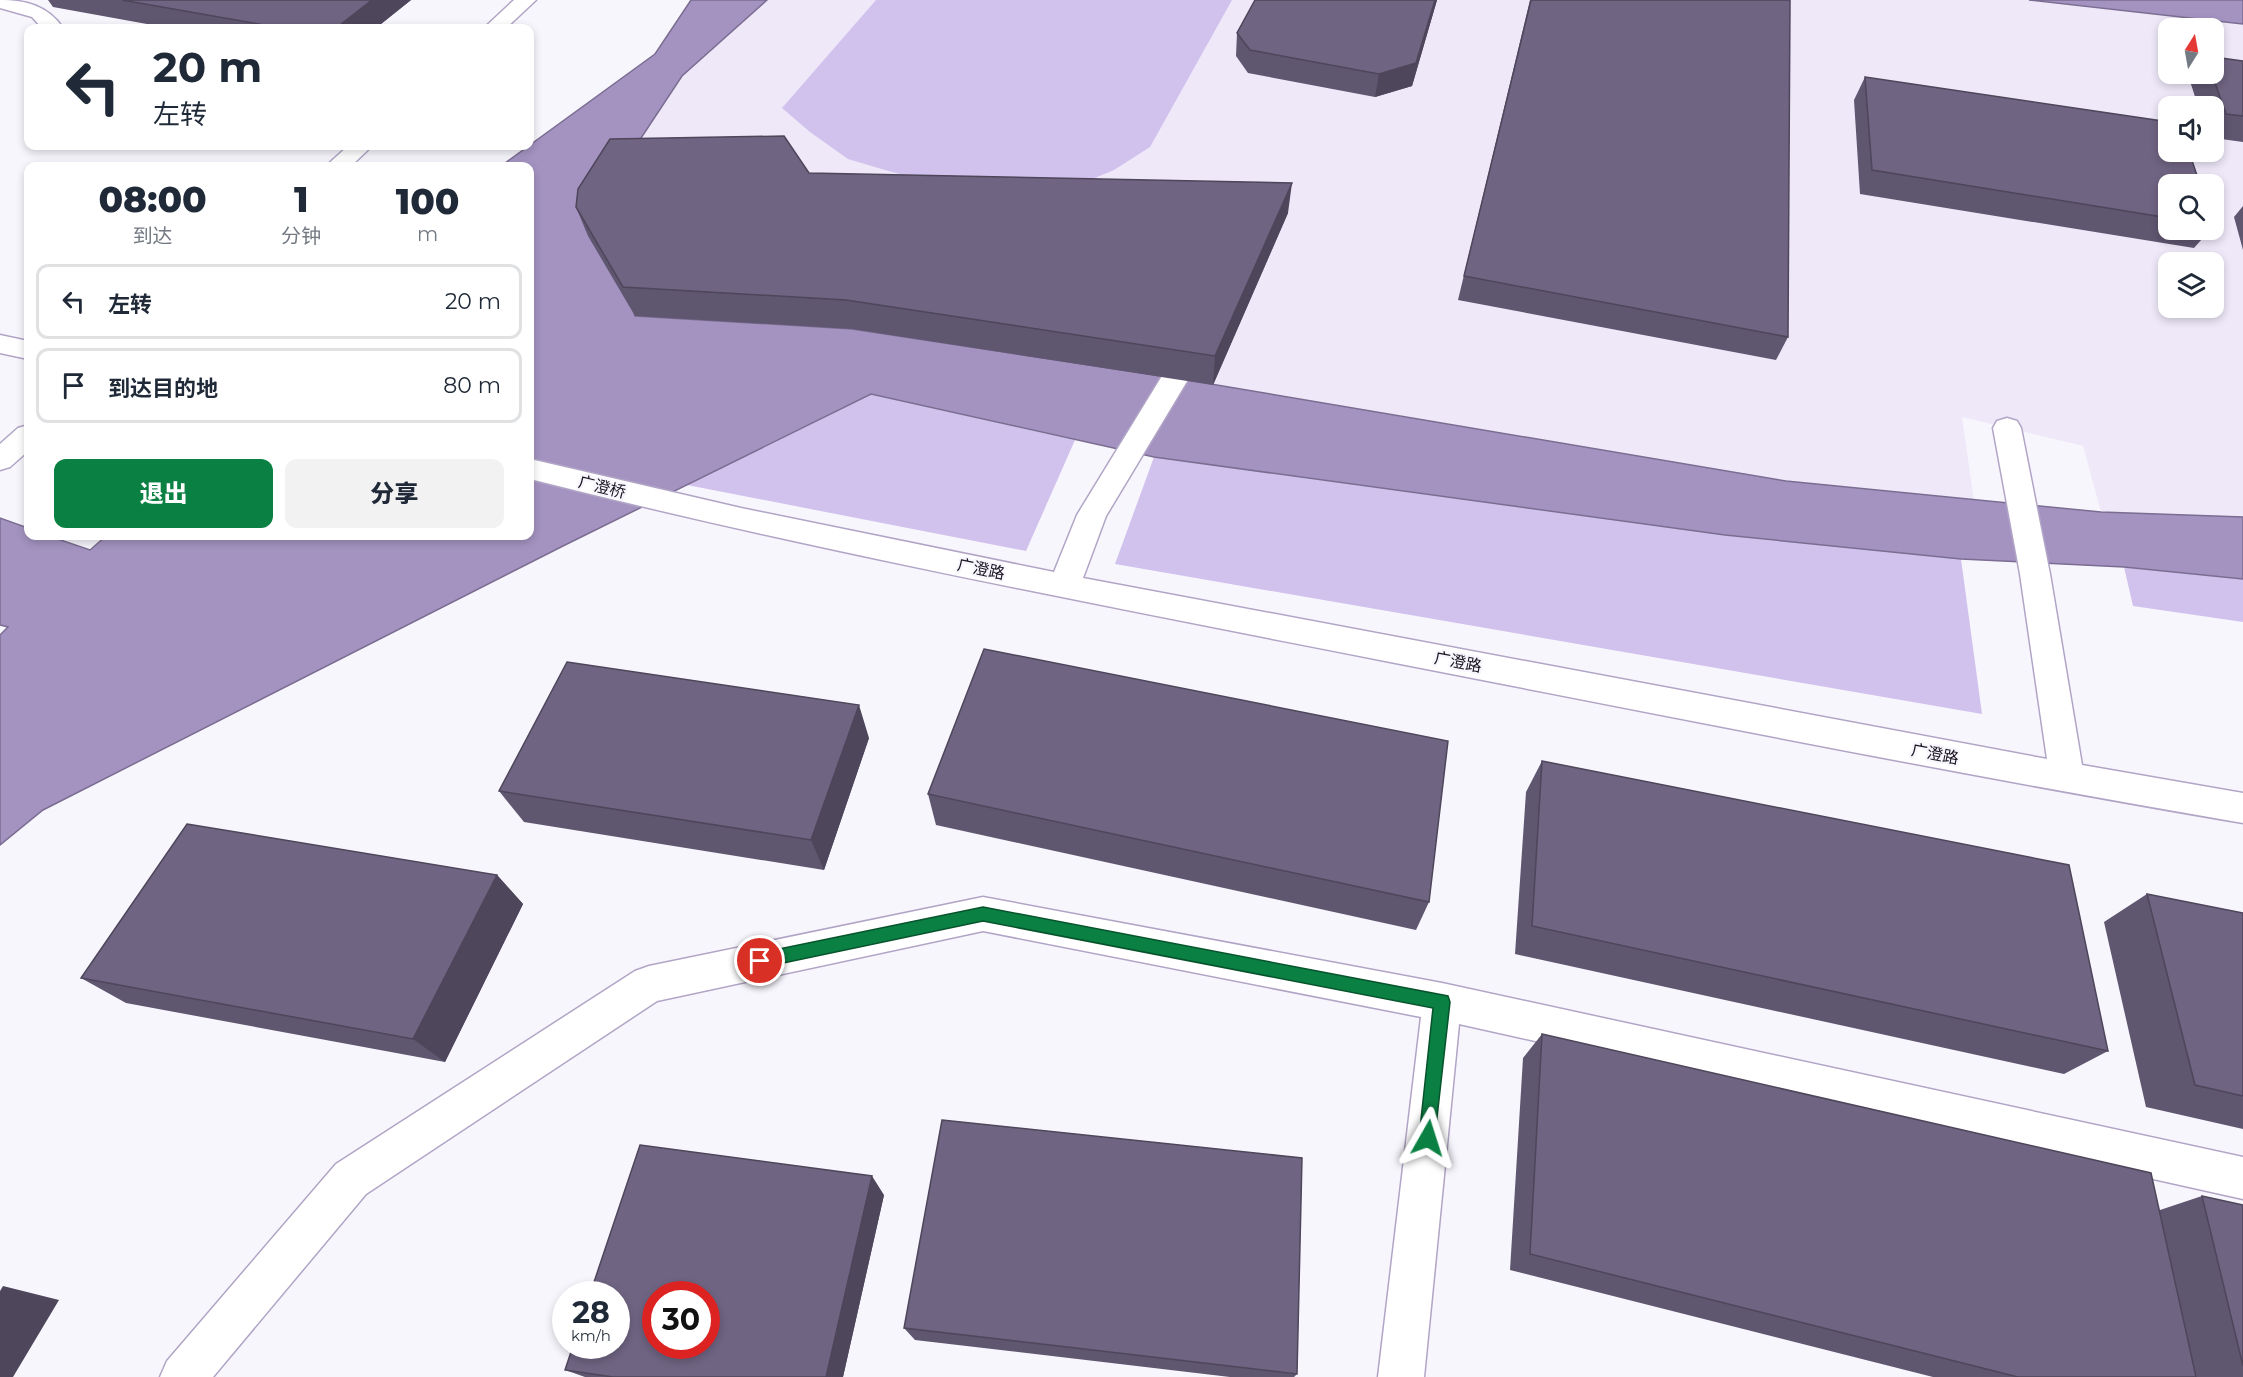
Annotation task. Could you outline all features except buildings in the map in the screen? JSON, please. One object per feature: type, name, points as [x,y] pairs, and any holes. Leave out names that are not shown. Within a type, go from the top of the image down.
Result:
[{"type":"street","points":[[499,24],[526,0]]},
{"type":"street","points":[[0,2],[39,13],[49,24]]},
{"type":"street","points":[[342,162],[356,150]]},
{"type":"street","points":[[0,344],[24,349]]},
{"type":"street","points":[[1064,586],[1092,515],[1175,378]]},
{"type":"street","points":[[2007,428],[2035,574],[2067,779]]},
{"type":"street","points":[[0,460],[24,439]]},
{"type":"street","name":"广澄桥","points":[[534,470],[675,506]]},
{"type":"street","name":"广澄路","points":[[675,506],[1064,586],[2067,779],[2243,808]]},
{"type":"street","points":[[183,1377],[351,1179],[649,984],[983,914],[1442,1002],[2243,1178]]},
{"type":"street","points":[[1401,1377],[1442,1002]]},
{"type":"shaded area","points":[[691,0],[767,0],[682,76],[604,194],[635,316],[852,329],[1175,378],[1786,481],[2101,512],[2243,517],[2243,579],[2124,567],[1961,559],[1725,535],[1154,457],[871,394],[565,545],[43,810],[0,845],[0,635],[8,627],[0,625],[0,518],[24,527],[24,540],[61,540],[90,550],[101,540],[534,540],[534,162],[506,162],[523,150],[534,150],[534,142],[655,54]]},
{"type":"shaded area","points":[[767,0],[2029,0],[2190,18],[2158,18],[2158,84],[2224,84],[2224,22],[2243,24],[2243,517],[2101,512],[2083,446],[1962,417],[1974,501],[1786,481],[1213,385],[1288,213],[621,168],[682,76]]},
{"type":"shaded area","points":[[876,0],[1232,0],[1150,147],[1114,170],[1068,189],[941,185],[885,170],[848,159],[810,132],[782,108]]},
{"type":"shaded area","points":[[2029,0],[2243,0],[2243,24],[2224,22],[2224,18],[2190,18]]},
{"type":"shaded area","points":[[871,394],[1075,440],[1026,551],[687,485]]},
{"type":"shaded area","points":[[1154,457],[1725,535],[1961,559],[1982,714],[1115,564]]},
{"type":"shaded area","points":[[2124,567],[2243,579],[2243,622],[2133,606]]},
{"type":"route","points":[[760,961],[983,914],[1442,1002],[1428,1138]]}]
